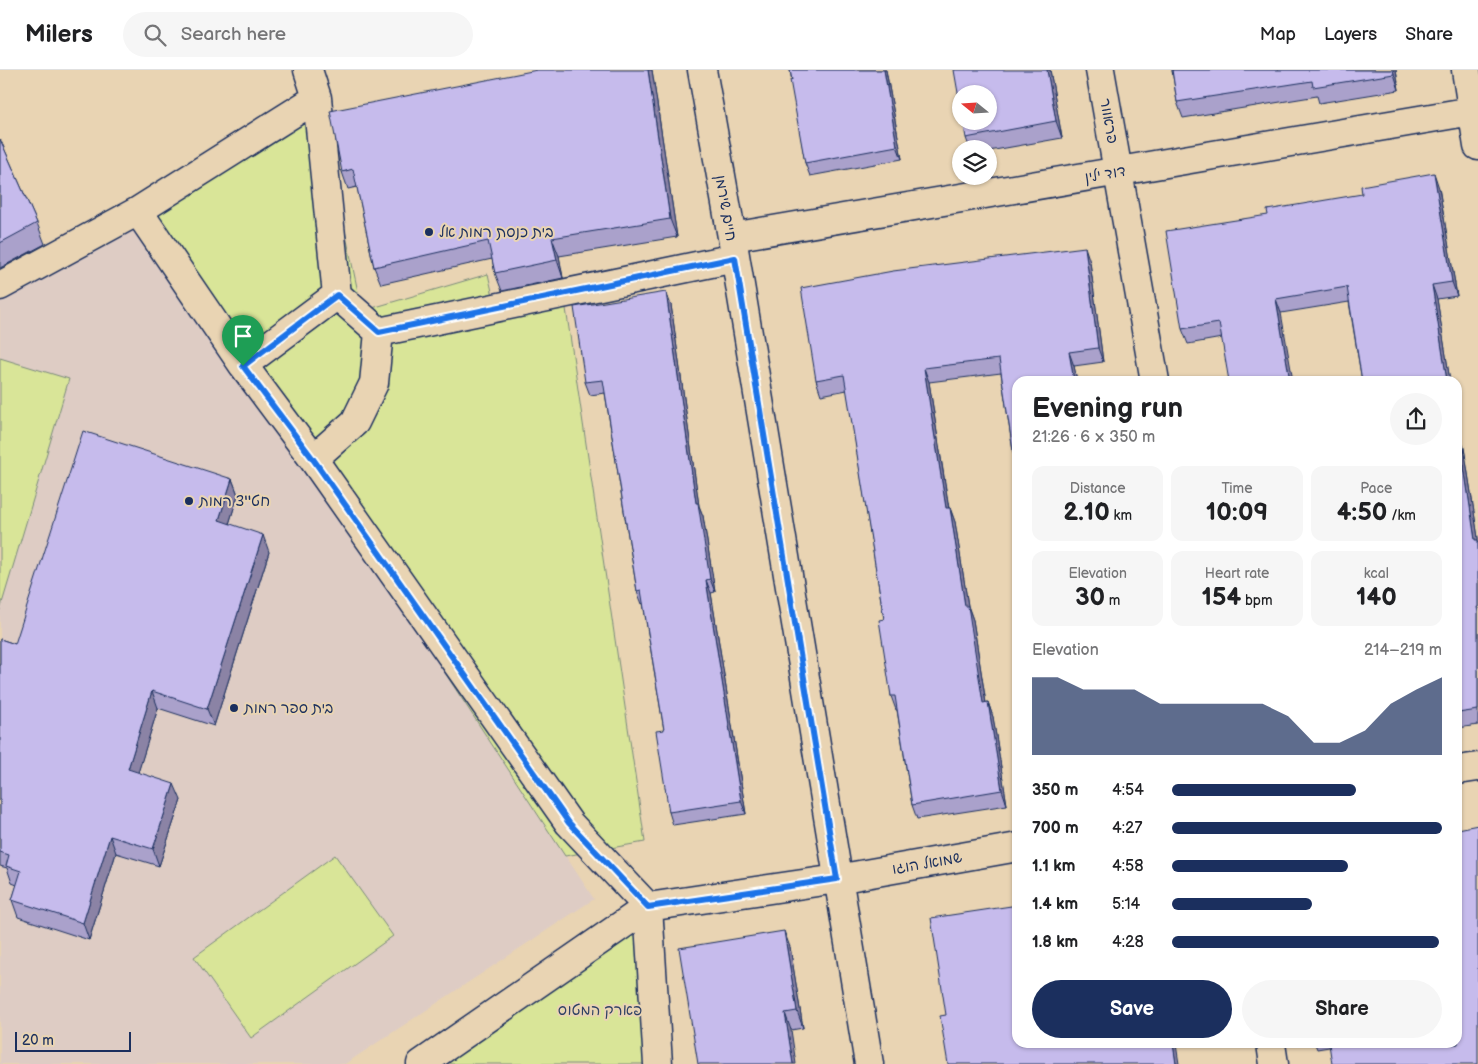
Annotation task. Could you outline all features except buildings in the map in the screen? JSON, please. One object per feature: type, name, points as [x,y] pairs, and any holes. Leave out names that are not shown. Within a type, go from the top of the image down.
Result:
[{"type":"street","points":[[308,70],[317,98],[337,295],[379,332],[374,383],[355,422],[313,459]]},
{"type":"street","name":"חיים שירמן","points":[[702,70],[868,1064]]},
{"type":"street","name":"פראוור","points":[[1100,70],[1154,376]]},
{"type":"street","points":[[1466,70],[1475,110],[1478,146]]},
{"type":"street","points":[[0,286],[138,211],[317,98]]},
{"type":"street","name":"דוד ילין","points":[[379,332],[733,247],[1118,172],[1475,110]]},
{"type":"street","points":[[138,211],[243,366],[313,459],[569,823],[648,907],[658,1064]]},
{"type":"street","points":[[243,366],[337,295]]},
{"type":"street","points":[[1462,769],[1478,767]]},
{"type":"street","name":"שמואל הוגו","points":[[648,907],[837,879],[1012,847]]},
{"type":"street","points":[[421,1064],[648,907]]},
{"type":"street","points":[[1272,1048],[1274,1064]]},
{"type":"shaded area","name":"בית ספר רמות","points":[[134,217],[371,560],[594,899],[345,1064],[0,1064],[0,297]]},
{"type":"green space","points":[[317,98],[362,311],[488,274],[496,309],[564,295],[645,842],[565,856],[371,560],[134,217]]},
{"type":"green space","points":[[0,358],[69,379],[0,610]]},
{"type":"green space","points":[[335,855],[393,936],[251,1038],[194,957]]},
{"type":"green space","name":"פארק המטוס","points":[[648,907],[658,1064],[438,1064]]},
{"type":"place","name":"בית כנסת רמות אל","points":[[429,232]]},
{"type":"place","name":"חט''צ רמות","points":[[189,501]]},
{"type":"place","name":"בית ספר רמות","points":[[234,708]]},
{"type":"route","points":[[735,258],[837,879],[648,907],[569,823],[313,459],[243,366],[337,295],[379,332],[735,258]]}]
